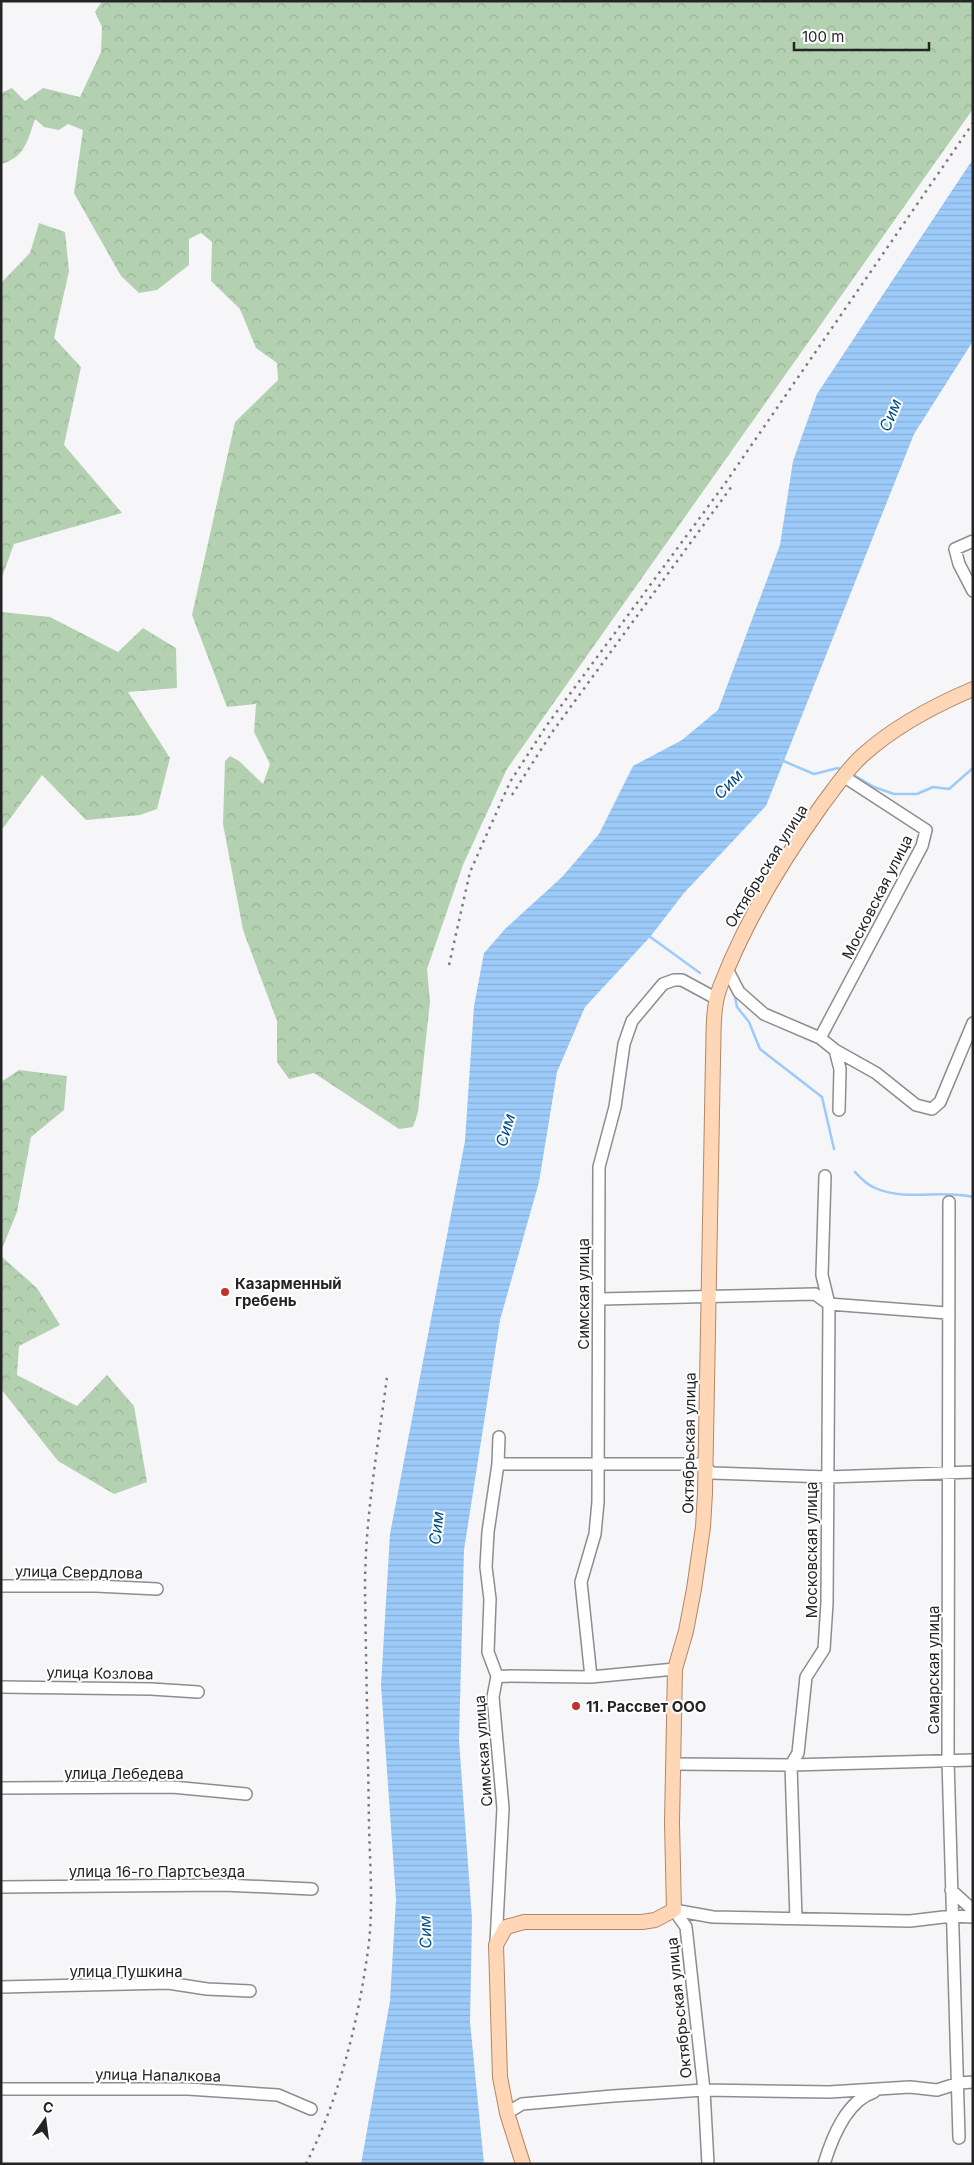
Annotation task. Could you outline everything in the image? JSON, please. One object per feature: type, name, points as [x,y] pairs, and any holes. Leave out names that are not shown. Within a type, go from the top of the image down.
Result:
[{"type":"main road","name":"Октябрьская улица","points":[[674,1910],[673,1764],[675,1669],[686,1631],[694,1589],[703,1527],[706,1468],[708,1298],[717,1000],[739,938],[808,825],[843,776],[861,756],[881,739],[928,708],[973,690]]},
{"type":"main road","points":[[496,1945],[506,1927],[524,1922],[642,1922],[655,1920],[674,1910]]},
{"type":"main road","name":"Симская улица","points":[[496,1945],[500,2077],[507,2113],[523,2164]]},
{"type":"street","points":[[973,541],[955,550],[959,564],[973,591]]},
{"type":"street","name":"Московская улица","points":[[820,1038],[922,846],[926,830],[843,776]]},
{"type":"street","points":[[728,970],[739,992],[764,1014],[820,1038],[835,1050],[876,1073],[916,1105],[924,1109],[932,1109],[940,1102],[973,1023]]},
{"type":"street","name":"Симская улица","points":[[591,1677],[581,1582],[595,1534],[598,1502],[599,1168],[615,1107],[624,1044],[632,1021],[662,984],[674,980],[682,980],[717,1000]]},
{"type":"street","points":[[835,1050],[840,1069],[839,1110]]},
{"type":"street","name":"Московская улица","points":[[796,1919],[791,1765],[798,1753],[806,1678],[824,1649],[828,1603],[829,1304],[822,1275],[825,1176]]},
{"type":"street","name":"Самарская улица","points":[[949,1202],[947,1313],[948,1760],[959,2083],[959,2138]]},
{"type":"street","points":[[600,1299],[708,1298],[815,1294],[829,1304],[947,1313]]},
{"type":"street","name":"Симская улица","points":[[496,1945],[503,1808],[493,1697],[497,1676],[488,1652],[490,1599],[486,1567],[488,1532],[498,1464],[499,1437]]},
{"type":"street","points":[[498,1464],[702,1464],[712,1473],[827,1477],[973,1472]]},
{"type":"street","name":"улица Свердлова","points":[[1,1586],[157,1588]]},
{"type":"street","points":[[497,1676],[591,1677],[675,1669]]},
{"type":"street","name":"улица Козлова","points":[[1,1687],[152,1689],[198,1692]]},
{"type":"street","points":[[673,1764],[791,1765],[973,1760]]},
{"type":"street","name":"улица Лебедева","points":[[1,1788],[172,1786],[246,1794]]},
{"type":"street","name":"улица 16-го Партсъезда","points":[[1,1887],[224,1885],[312,1889]]},
{"type":"street","points":[[951,1890],[973,1910]]},
{"type":"street","points":[[674,1910],[713,1917],[796,1919],[910,1921],[952,1916],[973,1917]]},
{"type":"street","name":"Октябрьская улица","points":[[674,1910],[686,1928],[704,2090],[708,2164]]},
{"type":"street","name":"улица Пушкина","points":[[1,1986],[168,1983],[207,1989],[250,1991]]},
{"type":"street","points":[[507,2113],[522,2104],[704,2090],[830,2092],[881,2090],[910,2086],[937,2090],[959,2083],[973,2082]]},
{"type":"street","name":"улица Напалкова","points":[[1,2089],[188,2088],[278,2095],[311,2109]]},
{"type":"street","points":[[824,2164],[830,2144],[850,2109],[867,2094],[881,2090]]},
{"type":"green space","points":[[102,1],[973,1],[973,109],[507,769],[463,865],[427,969],[430,1002],[418,1112],[413,1127],[399,1129],[314,1073],[289,1079],[277,1062],[277,1021],[243,930],[223,824],[225,761],[230,756],[239,761],[263,784],[270,764],[254,732],[256,704],[227,707],[192,615],[235,422],[278,380],[277,363],[256,348],[240,309],[211,281],[212,242],[201,233],[189,239],[189,265],[157,290],[139,293],[121,276],[74,193],[83,130],[68,124],[59,130],[44,127],[35,119],[24,147],[15,157],[1,164],[1,93],[12,88],[25,101],[43,88],[80,97],[101,52],[102,27],[95,12]]},
{"type":"green space","points":[[39,223],[65,232],[69,271],[54,338],[81,367],[64,445],[122,513],[14,544],[1,580],[1,283],[30,253]]},
{"type":"green space","points":[[1,612],[50,617],[118,652],[143,628],[176,648],[177,688],[128,692],[170,758],[157,809],[140,815],[86,820],[42,775],[1,831]]},
{"type":"green space","points":[[19,1070],[67,1076],[64,1110],[31,1137],[17,1212],[1,1251],[1,1082]]},
{"type":"green space","points":[[1,1256],[37,1288],[60,1325],[19,1346],[17,1375],[77,1406],[107,1375],[134,1406],[147,1482],[114,1494],[58,1461],[1,1389]]},
{"type":"water","name":"Сим","points":[[973,159],[973,341],[914,434],[766,806],[684,893],[650,937],[585,1007],[557,1072],[539,1182],[500,1320],[464,1550],[459,1740],[472,1919],[470,2022],[484,2164],[361,2164],[390,2001],[396,1899],[381,1685],[390,1534],[465,1141],[474,1006],[484,953],[506,928],[562,877],[599,834],[633,766],[682,740],[718,710],[780,545],[793,461],[817,394]]},
{"type":"waterway","points":[[781,760],[814,774],[838,768],[842,770]]},
{"type":"waterway","points":[[852,774],[874,787],[894,794],[917,794],[933,787],[949,789],[973,768]]},
{"type":"waterway","points":[[649,936],[700,973]]},
{"type":"waterway","points":[[735,997],[737,1007],[749,1022],[760,1049],[822,1097],[834,1149]]},
{"type":"waterway","points":[[855,1172],[873,1187],[897,1194],[948,1194],[973,1197]]},
{"type":"railway","points":[[449,965],[470,872],[510,782],[547,725],[724,485],[973,123]]},
{"type":"railway","points":[[512,795],[553,731],[732,486]]},
{"type":"railway","points":[[306,2164],[328,2115],[345,2063],[358,2010],[369,1941],[371,1891],[365,1588],[367,1535],[387,1377]]},
{"type":"place","name":"Казарменный гребень","points":[[225,1292]]},
{"type":"place","name":"11. Рассвет ООО","points":[[576,1706]]}]
